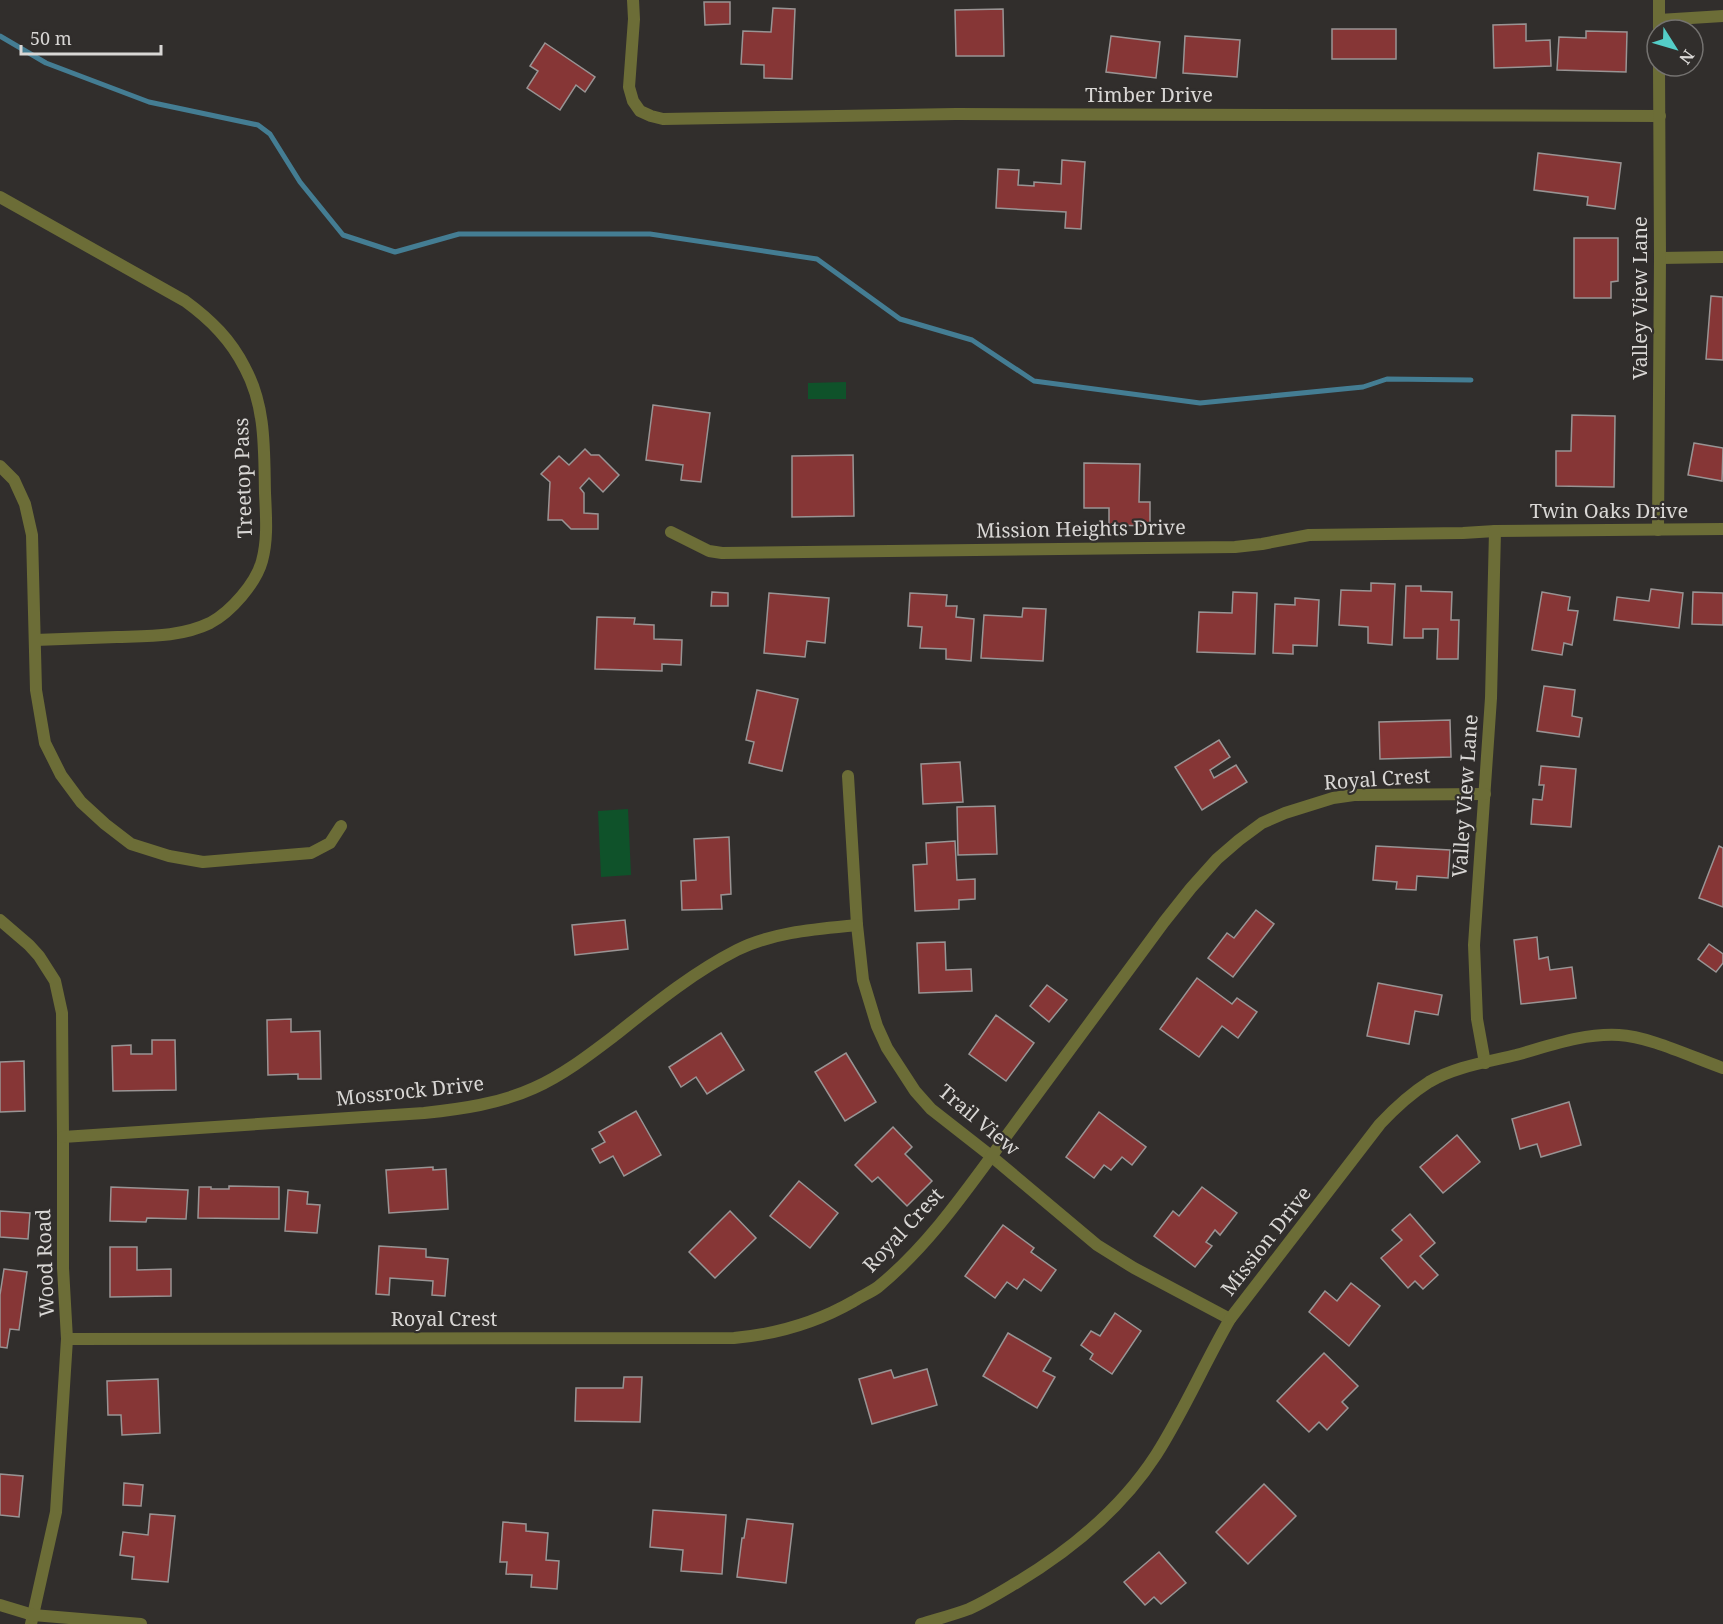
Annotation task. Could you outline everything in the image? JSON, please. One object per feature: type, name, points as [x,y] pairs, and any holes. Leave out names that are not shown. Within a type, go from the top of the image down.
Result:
[{"type":"street","name":"Timber Drive","points":[[633,0],[634,19],[629,87],[633,101],[640,111],[663,119],[956,114],[1660,116]]},
{"type":"street","points":[[1659,0],[1659,18]]},
{"type":"street","points":[[1705,19],[1723,16]]},
{"type":"street","name":"Valley View Lane","points":[[1658,530],[1659,78]]},
{"type":"street","name":"Treetop Pass","points":[[0,197],[186,301],[208,318],[230,343],[246,369],[257,396],[263,427],[266,540],[262,563],[250,586],[233,605],[212,622],[192,630],[168,635],[35,640]]},
{"type":"street","points":[[1660,258],[1723,257]]},
{"type":"street","points":[[0,466],[14,480],[26,504],[32,535],[36,690],[45,743],[61,775],[81,802],[130,844],[169,856],[203,862],[311,853],[330,843],[341,826]]},
{"type":"street","name":"Twin Oaks Drive","points":[[1495,531],[1723,529]]},
{"type":"street","name":"Valley View Lane","points":[[1485,1063],[1477,1019],[1474,945],[1492,688],[1495,531]]},
{"type":"street","name":"Mission Heights Drive","points":[[671,532],[709,551],[722,553],[1235,547],[1309,536],[1495,531]]},
{"type":"street","name":"Trail View","points":[[848,776],[857,925],[863,980],[873,1016],[887,1048],[915,1091],[931,1109],[1112,1255],[1230,1319]]},
{"type":"street","name":"Royal Crest","points":[[67,1339],[722,1338],[761,1336],[814,1321],[876,1288],[907,1260],[936,1228],[1164,922],[1217,859],[1239,840],[1262,823],[1309,804],[1333,798],[1378,794],[1485,794]]},
{"type":"street","name":"Wood Road","points":[[0,920],[39,956],[55,981],[62,1013],[63,1268],[67,1339],[56,1512],[32,1620]]},
{"type":"street","name":"Mossrock Drive","points":[[63,1137],[423,1113],[463,1109],[495,1102],[533,1089],[564,1072],[672,991],[738,950],[764,939],[857,925]]},
{"type":"street","name":"Mission Drive","points":[[921,1624],[968,1609],[996,1595],[1052,1560],[1105,1518],[1155,1456],[1173,1427],[1230,1319],[1380,1124],[1398,1105],[1430,1081],[1453,1072],[1568,1040],[1620,1034],[1647,1040],[1723,1068]]},
{"type":"street","points":[[0,1605],[32,1620],[141,1624]]},
{"type":"green space","points":[[846,382],[846,399],[808,399],[808,383]]},
{"type":"green space","points":[[628,809],[631,875],[601,877],[598,811]]},
{"type":"building","points":[[704,2],[730,2],[730,24],[705,25]]},
{"type":"building","points":[[773,8],[795,9],[792,79],[764,78],[764,65],[741,64],[743,31],[771,32]]},
{"type":"building","points":[[1003,9],[1004,56],[956,56],[955,10]]},
{"type":"building","points":[[1526,24],[1526,41],[1550,40],[1551,66],[1494,68],[1493,25]]},
{"type":"building","points":[[1332,29],[1396,29],[1396,59],[1332,59]]},
{"type":"building","points":[[1586,31],[1627,32],[1626,72],[1557,70],[1559,37],[1586,38]]},
{"type":"building","points":[[1111,36],[1160,42],[1156,78],[1106,72]]},
{"type":"building","points":[[1185,36],[1240,40],[1237,77],[1183,73]]},
{"type":"building","points":[[545,43],[595,77],[585,92],[576,85],[560,110],[527,88],[538,71],[530,66]]},
{"type":"building","points":[[1538,153],[1621,163],[1615,209],[1587,205],[1588,197],[1534,190]]},
{"type":"building","points":[[1062,160],[1085,162],[1081,229],[1065,228],[1066,212],[996,208],[998,169],[1019,170],[1018,185],[1034,186],[1034,182],[1061,184]]},
{"type":"building","points":[[1574,238],[1618,238],[1618,281],[1611,282],[1611,298],[1574,298]]},
{"type":"building","points":[[1711,296],[1723,297],[1723,360],[1706,359]]},
{"type":"building","points":[[653,405],[710,413],[701,482],[681,480],[683,465],[646,460]]},
{"type":"building","points":[[1572,415],[1615,416],[1614,487],[1556,486],[1556,451],[1571,451]]},
{"type":"building","points":[[1694,443],[1723,448],[1722,481],[1688,475]]},
{"type":"building","points":[[585,449],[591,455],[599,455],[619,475],[603,492],[589,478],[580,488],[584,493],[584,513],[598,514],[598,529],[571,529],[562,520],[548,520],[550,482],[541,474],[559,456],[569,465]]},
{"type":"building","points":[[853,455],[854,516],[792,517],[792,456]]},
{"type":"building","points":[[1084,463],[1140,464],[1139,502],[1150,502],[1150,526],[1109,525],[1109,508],[1084,508]]},
{"type":"building","points":[[1371,583],[1395,584],[1392,645],[1368,643],[1368,627],[1339,625],[1341,590],[1371,591]]},
{"type":"building","points":[[1406,586],[1421,586],[1421,591],[1452,592],[1451,620],[1459,620],[1458,659],[1437,659],[1438,629],[1423,629],[1423,638],[1404,638]]},
{"type":"building","points":[[1651,589],[1683,593],[1679,628],[1614,620],[1617,597],[1649,601]]},
{"type":"building","points":[[712,592],[728,593],[728,606],[711,606]]},
{"type":"building","points":[[1233,592],[1257,593],[1255,654],[1197,652],[1199,612],[1232,613]]},
{"type":"building","points":[[1542,592],[1570,597],[1568,610],[1578,611],[1572,645],[1564,643],[1562,655],[1532,650]]},
{"type":"building","points":[[1693,592],[1723,593],[1723,625],[1692,624]]},
{"type":"building","points":[[769,593],[829,598],[825,643],[807,641],[805,657],[764,653]]},
{"type":"building","points":[[910,593],[947,595],[946,606],[957,606],[956,617],[974,619],[971,661],[946,659],[946,649],[920,648],[922,627],[908,626]]},
{"type":"building","points":[[1295,598],[1319,600],[1317,646],[1293,645],[1293,654],[1273,653],[1275,604],[1295,605]]},
{"type":"building","points":[[1023,608],[1046,609],[1043,661],[981,658],[984,615],[1022,617]]},
{"type":"building","points":[[597,617],[635,618],[634,624],[654,625],[654,639],[682,640],[681,665],[662,664],[662,671],[595,669]]},
{"type":"building","points":[[1544,686],[1575,690],[1572,716],[1582,718],[1579,737],[1537,731]]},
{"type":"building","points":[[757,690],[798,699],[782,771],[749,763],[754,742],[746,740]]},
{"type":"building","points":[[1450,720],[1451,757],[1380,759],[1379,722]]},
{"type":"building","points":[[1219,740],[1230,757],[1210,770],[1214,778],[1236,765],[1247,782],[1202,810],[1175,767]]},
{"type":"building","points":[[960,762],[963,802],[923,804],[921,764]]},
{"type":"building","points":[[1541,766],[1576,769],[1571,827],[1531,824],[1533,799],[1542,800],[1544,785],[1539,785]]},
{"type":"building","points":[[995,806],[997,854],[958,855],[957,807]]},
{"type":"building","points":[[729,837],[731,894],[721,895],[722,909],[682,910],[681,881],[696,880],[694,839]]},
{"type":"building","points":[[955,841],[957,880],[975,879],[975,899],[959,900],[959,909],[915,911],[913,865],[927,864],[926,843]]},
{"type":"building","points":[[1376,846],[1450,850],[1448,878],[1417,876],[1416,890],[1396,889],[1397,882],[1373,880]]},
{"type":"building","points":[[1719,846],[1723,848],[1723,907],[1699,898]]},
{"type":"building","points":[[1256,910],[1274,924],[1233,977],[1208,958],[1227,933],[1234,938]]},
{"type":"building","points":[[625,920],[628,949],[575,955],[572,925]]},
{"type":"building","points":[[1537,937],[1539,959],[1548,957],[1550,970],[1572,967],[1576,998],[1521,1004],[1514,940]]},
{"type":"building","points":[[945,942],[946,970],[971,969],[972,991],[919,993],[917,943]]},
{"type":"building","points":[[1709,944],[1723,954],[1723,963],[1716,972],[1698,959]]},
{"type":"building","points":[[1197,978],[1232,1004],[1237,998],[1257,1012],[1238,1038],[1222,1026],[1199,1057],[1160,1029]]},
{"type":"building","points":[[1378,983],[1442,995],[1438,1015],[1415,1011],[1409,1044],[1367,1036]]},
{"type":"building","points":[[1047,985],[1067,1000],[1049,1022],[1030,1006]]},
{"type":"building","points":[[996,1015],[1034,1043],[1006,1081],[969,1054]]},
{"type":"building","points":[[291,1019],[291,1032],[320,1031],[321,1079],[298,1079],[298,1074],[268,1075],[267,1020]]},
{"type":"building","points":[[721,1033],[744,1070],[707,1094],[696,1077],[681,1087],[669,1067]]},
{"type":"building","points":[[152,1040],[175,1040],[176,1090],[113,1091],[112,1046],[131,1045],[131,1054],[152,1054]]},
{"type":"building","points":[[846,1053],[876,1102],[845,1121],[815,1072]]},
{"type":"building","points":[[24,1061],[25,1111],[0,1112],[0,1062]]},
{"type":"building","points":[[1569,1102],[1581,1145],[1541,1157],[1537,1144],[1520,1149],[1512,1119]]},
{"type":"building","points":[[636,1111],[661,1155],[624,1176],[613,1156],[600,1163],[592,1149],[605,1142],[599,1132]]},
{"type":"building","points":[[1099,1112],[1146,1147],[1132,1165],[1122,1157],[1111,1170],[1104,1165],[1094,1178],[1066,1157]]},
{"type":"building","points":[[893,1127],[912,1147],[905,1154],[932,1181],[907,1206],[878,1177],[872,1182],[855,1165]]},
{"type":"building","points":[[1457,1135],[1480,1162],[1443,1193],[1420,1167]]},
{"type":"building","points":[[433,1167],[433,1170],[446,1169],[448,1209],[389,1213],[386,1170]]},
{"type":"building","points":[[799,1181],[838,1213],[810,1248],[770,1216]]},
{"type":"building","points":[[229,1186],[279,1187],[279,1219],[198,1218],[199,1187],[229,1189]]},
{"type":"building","points":[[111,1187],[188,1190],[186,1219],[147,1218],[146,1222],[110,1221]]},
{"type":"building","points":[[1202,1187],[1237,1213],[1220,1235],[1215,1230],[1206,1242],[1212,1246],[1195,1267],[1154,1236],[1173,1211],[1179,1216]]},
{"type":"building","points":[[288,1190],[308,1192],[307,1204],[320,1205],[317,1233],[285,1231]]},
{"type":"building","points":[[0,1211],[30,1213],[28,1239],[0,1237]]},
{"type":"building","points":[[730,1211],[756,1238],[715,1278],[689,1252]]},
{"type":"building","points":[[1410,1214],[1435,1243],[1420,1256],[1438,1275],[1423,1289],[1415,1281],[1408,1288],[1381,1258],[1402,1240],[1392,1230]]},
{"type":"building","points":[[1003,1225],[1034,1248],[1031,1252],[1056,1270],[1041,1291],[1024,1279],[1017,1289],[1007,1282],[995,1298],[965,1276]]},
{"type":"building","points":[[379,1246],[426,1249],[426,1257],[448,1259],[445,1296],[432,1295],[433,1281],[390,1278],[389,1295],[376,1294]]},
{"type":"building","points":[[110,1247],[137,1247],[137,1270],[171,1269],[171,1296],[110,1297]]},
{"type":"building","points":[[4,1269],[27,1272],[19,1330],[10,1329],[7,1348],[0,1347],[0,1295]]},
{"type":"building","points":[[1351,1283],[1380,1306],[1349,1346],[1309,1312],[1325,1291],[1337,1301]]},
{"type":"building","points":[[1115,1313],[1141,1331],[1112,1374],[1090,1359],[1093,1354],[1081,1345],[1091,1331],[1100,1336]]},
{"type":"building","points":[[1008,1333],[1051,1358],[1043,1371],[1055,1377],[1037,1408],[983,1376]]},
{"type":"building","points":[[1324,1353],[1358,1386],[1342,1402],[1348,1408],[1327,1430],[1319,1422],[1309,1432],[1277,1401]]},
{"type":"building","points":[[927,1369],[937,1405],[872,1424],[859,1379],[891,1370],[894,1378]]},
{"type":"building","points":[[624,1377],[642,1377],[640,1422],[575,1421],[576,1388],[623,1388]]},
{"type":"building","points":[[158,1379],[160,1433],[122,1435],[121,1415],[108,1415],[107,1381]]},
{"type":"building","points":[[0,1474],[23,1476],[19,1517],[0,1515]]},
{"type":"building","points":[[124,1483],[143,1485],[141,1506],[123,1505]]},
{"type":"building","points":[[1264,1484],[1296,1516],[1248,1564],[1216,1532]]},
{"type":"building","points":[[653,1510],[726,1515],[722,1574],[681,1571],[683,1550],[650,1547]]},
{"type":"building","points":[[150,1514],[175,1516],[168,1582],[132,1579],[134,1557],[120,1555],[123,1532],[148,1535]]},
{"type":"building","points":[[747,1519],[793,1524],[786,1583],[737,1577]]},
{"type":"building","points":[[503,1522],[526,1524],[526,1531],[548,1533],[546,1560],[559,1561],[557,1589],[531,1587],[532,1575],[506,1574],[507,1562],[500,1562]]},
{"type":"building","points":[[1159,1552],[1186,1583],[1161,1604],[1154,1597],[1145,1605],[1124,1582]]},
{"type":"waterway","points":[[0,36],[46,63],[149,102],[258,125],[270,134],[300,182],[343,235],[395,252],[459,234],[650,234],[817,259],[900,319],[972,340],[1034,381],[1200,403],[1363,387],[1387,379],[1471,380]]}]
